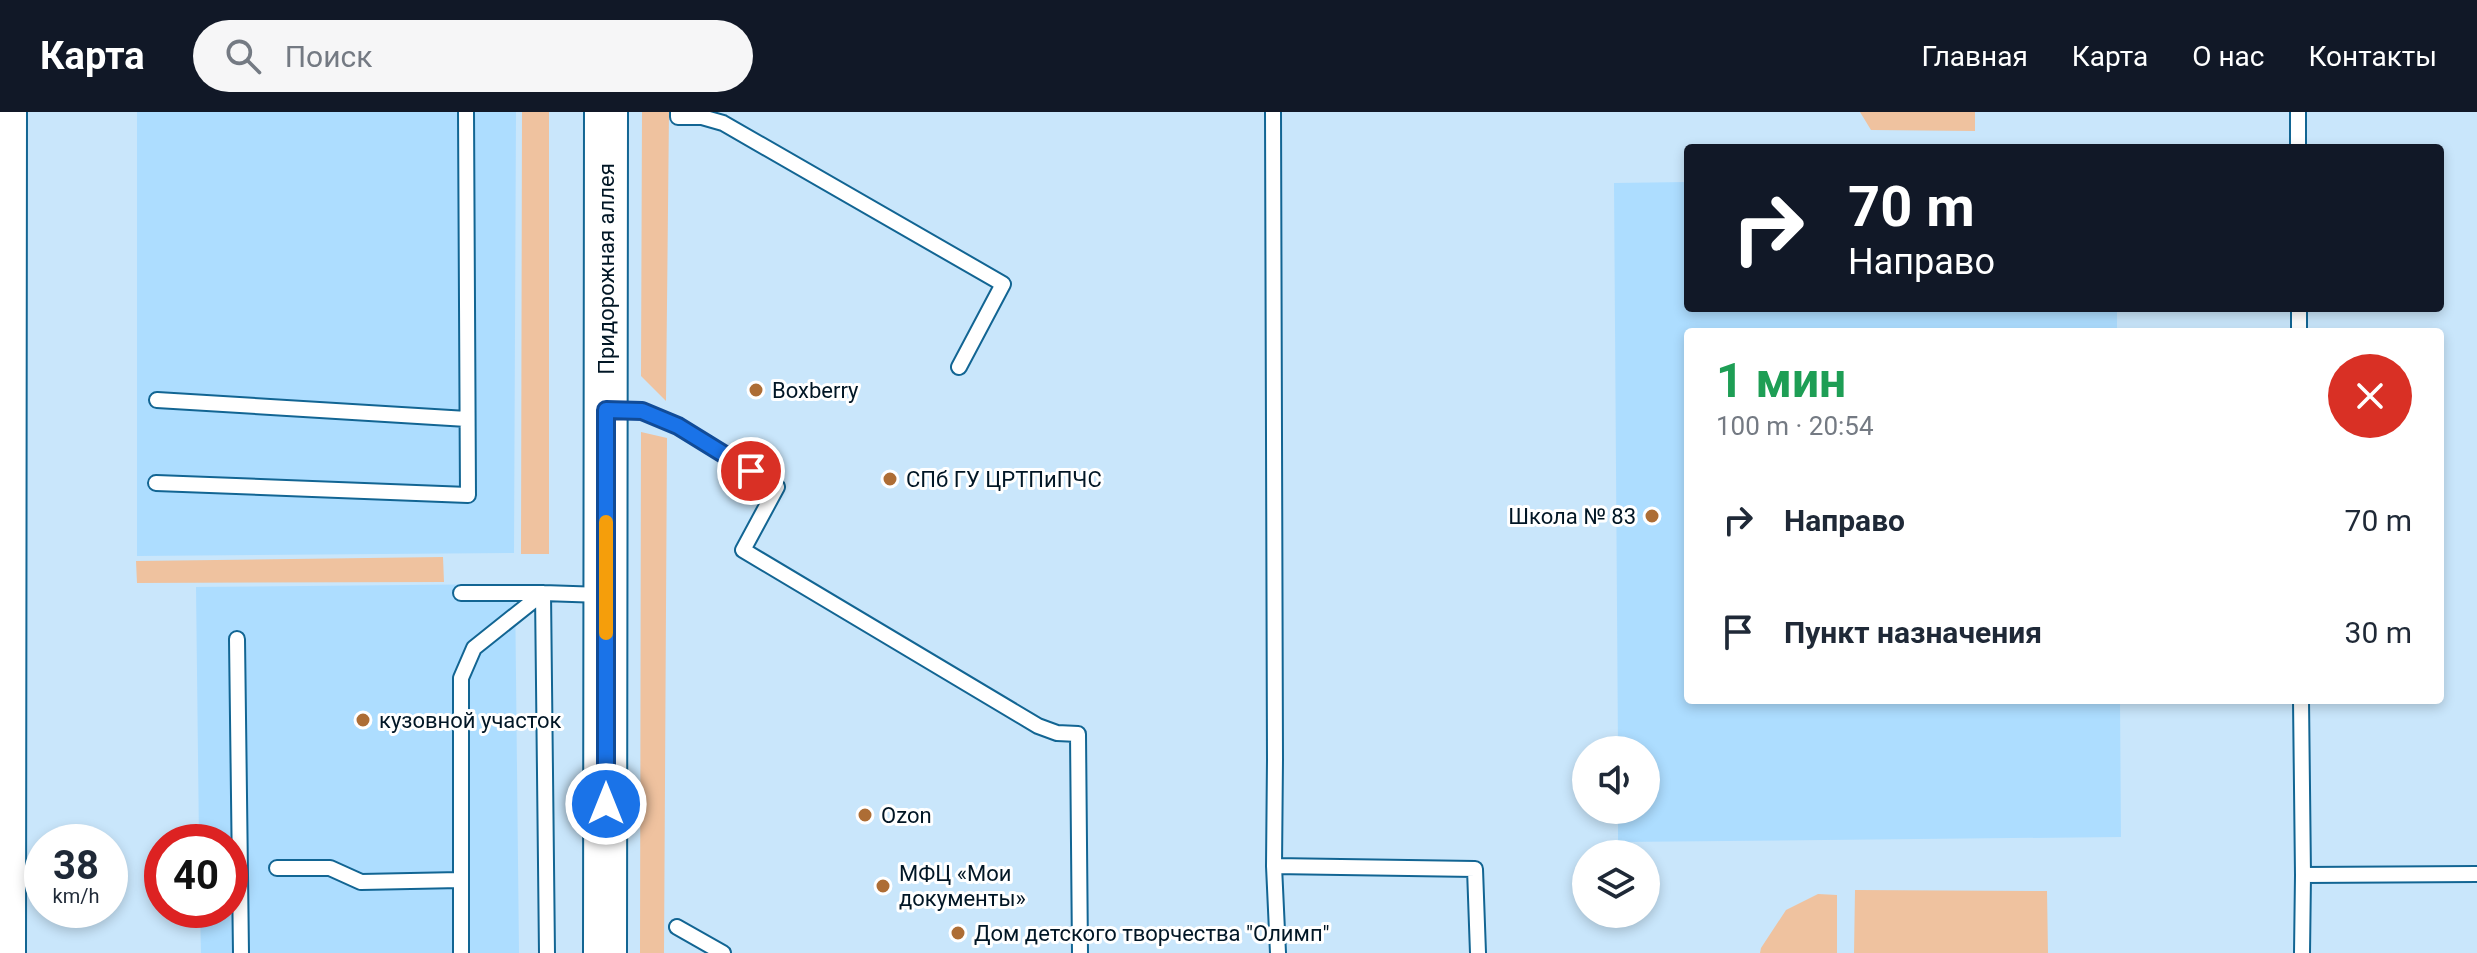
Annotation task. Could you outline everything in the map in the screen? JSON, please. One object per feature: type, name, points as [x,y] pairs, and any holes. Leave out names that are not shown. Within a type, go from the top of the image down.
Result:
[{"type":"street","points":[[4,953],[5,112]]},
{"type":"street","name":"Придорожная аллея","points":[[605,953],[606,112]]},
{"type":"lane","points":[[156,483],[468,495],[466,112]]},
{"type":"lane","points":[[678,112],[678,117],[702,117],[723,123],[1003,284],[959,367]]},
{"type":"lane","points":[[1273,112],[1274,866],[1278,953]]},
{"type":"lane","points":[[2298,112],[2298,144]]},
{"type":"lane","points":[[157,400],[467,419]]},
{"type":"lane","points":[[606,410],[642,411],[678,426],[777,487],[743,550],[1038,726],[1057,733],[1078,734],[1080,953]]},
{"type":"lane","points":[[461,593],[606,595]]},
{"type":"lane","points":[[461,953],[461,678],[474,648],[543,593]]},
{"type":"lane","points":[[543,593],[547,953]]},
{"type":"lane","points":[[237,639],[241,953]]},
{"type":"lane","points":[[2301,704],[2302,953]]},
{"type":"lane","points":[[1274,866],[1475,869],[1478,953]]},
{"type":"lane","points":[[277,868],[330,868],[361,882],[460,880]]},
{"type":"lane","points":[[2303,875],[2477,874]]},
{"type":"lane","points":[[677,927],[723,953]]},
{"type":"shaded area","points":[[137,112],[516,112],[514,553],[137,556]]},
{"type":"shaded area","points":[[522,112],[549,112],[549,554],[521,554]]},
{"type":"shaded area","points":[[642,112],[669,112],[666,401],[641,376]]},
{"type":"shaded area","points":[[1860,112],[1975,112],[1975,131],[1871,130]]},
{"type":"shaded area","name":"Школа № 83","points":[[1684,182],[1684,312],[2117,312],[2117,328],[1684,328],[1684,704],[2120,704],[2121,837],[1618,840],[1618,824],[1660,824],[1660,736],[1618,736],[1614,183]]},
{"type":"shaded area","points":[[641,432],[667,438],[664,953],[640,953]]},
{"type":"shaded area","points":[[443,557],[444,582],[137,583],[136,561]]},
{"type":"shaded area","points":[[515,584],[519,953],[201,953],[200,928],[248,928],[248,824],[199,824],[196,587]]},
{"type":"shaded area","points":[[1855,890],[2047,891],[2048,953],[1854,953]]},
{"type":"shaded area","points":[[1818,894],[1837,895],[1837,953],[1760,953],[1786,910]]},
{"type":"slow traffic","points":[[606,522],[606,633]]},
{"type":"place","name":"Boxberry","points":[[756,390]]},
{"type":"place","name":"СПб ГУ ЦРТПиПЧС","points":[[890,479]]},
{"type":"place","name":"Школа № 83","points":[[1652,516]]},
{"type":"place","name":"кузовной участок","points":[[363,720]]},
{"type":"place","name":"Ozon","points":[[865,815]]},
{"type":"place","name":"МФЦ «Мои документы»","points":[[883,886]]},
{"type":"place","name":"Дом детского творчества \"Олимп\"","points":[[958,933]]},
{"type":"route","points":[[606,804],[606,410],[642,411],[678,426],[751,471]]}]
